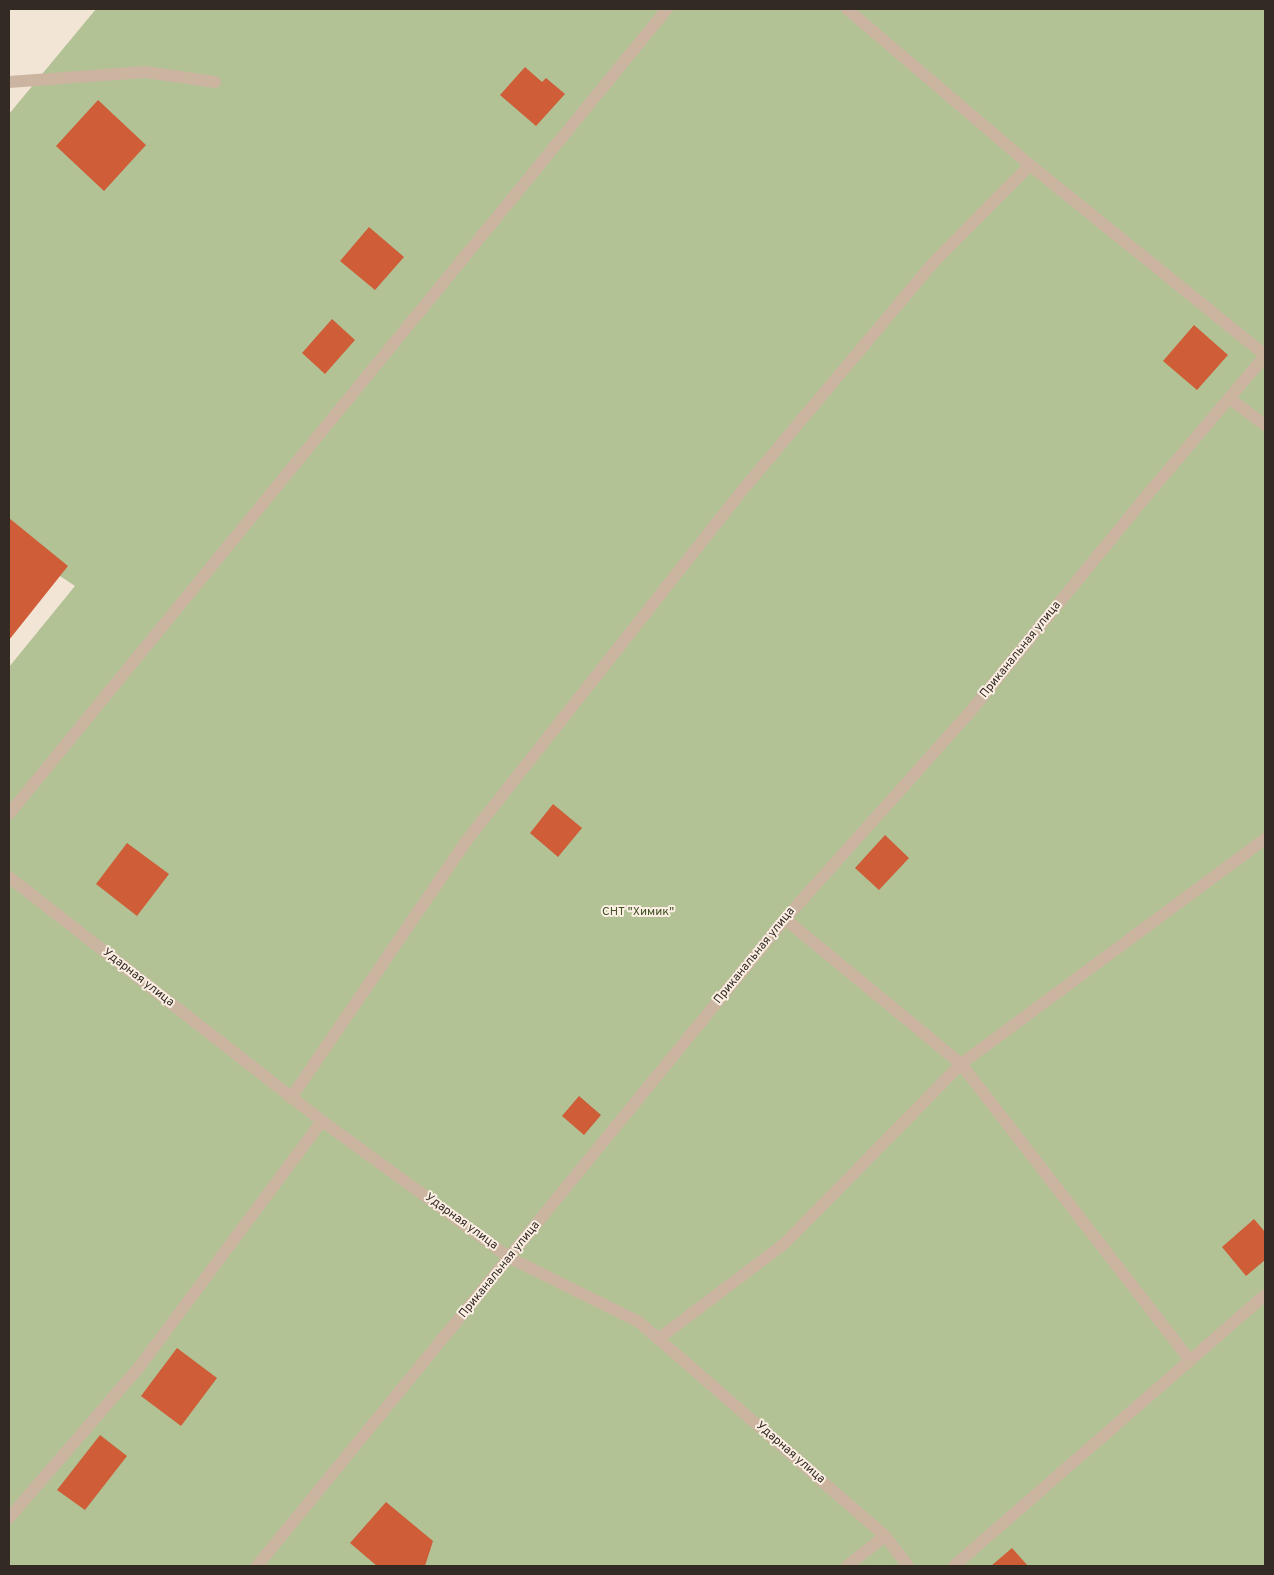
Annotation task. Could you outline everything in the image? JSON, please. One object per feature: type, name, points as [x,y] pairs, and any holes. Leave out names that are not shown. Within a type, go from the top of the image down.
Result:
[{"type":"street","points":[[9,814],[667,9]]},
{"type":"street","points":[[847,9],[1030,166],[1265,355]]},
{"type":"street","points":[[9,82],[145,72],[215,82]]},
{"type":"street","points":[[291,1098],[467,840],[741,492],[932,263],[1030,166]]},
{"type":"street","name":"Приканальная улица","points":[[257,1566],[785,919],[970,712],[1148,494],[1265,355]]},
{"type":"street","points":[[1229,398],[1265,425]]},
{"type":"street","points":[[658,1338],[784,1244],[961,1064],[1265,838]]},
{"type":"street","name":"Ударная улица","points":[[9,877],[291,1098],[510,1258],[639,1322],[885,1536],[908,1566]]},
{"type":"street","points":[[785,919],[961,1064],[1189,1359]]},
{"type":"street","points":[[9,1518],[140,1366],[322,1121]]},
{"type":"street","points":[[954,1566],[1189,1359],[1265,1295]]},
{"type":"street","points":[[847,1566],[885,1536]]},
{"type":"green space","name":"СНТ \"Химик\"","points":[[96,9],[1265,9],[1265,1566],[9,1566],[9,667],[75,586],[9,542],[9,114]]},
{"type":"building","points":[[525,67],[542,82],[546,78],[565,94],[536,126],[500,95]]},
{"type":"building","points":[[98,100],[146,145],[104,191],[56,146]]},
{"type":"building","points":[[369,227],[404,257],[375,290],[340,261]]},
{"type":"building","points":[[332,319],[355,340],[325,374],[302,353]]},
{"type":"building","points":[[1194,325],[1228,355],[1197,390],[1163,361]]},
{"type":"building","points":[[9,518],[68,566],[9,640]]},
{"type":"building","points":[[553,804],[582,828],[558,857],[530,833]]},
{"type":"building","points":[[885,835],[909,858],[879,890],[855,868]]},
{"type":"building","points":[[127,843],[169,874],[137,916],[96,884]]},
{"type":"building","points":[[579,1096],[601,1115],[584,1135],[562,1116]]},
{"type":"building","points":[[1254,1219],[1265,1232],[1265,1260],[1246,1276],[1222,1247]]},
{"type":"building","points":[[177,1348],[217,1378],[181,1426],[141,1396]]},
{"type":"building","points":[[100,1435],[127,1456],[85,1510],[57,1490]]},
{"type":"building","points":[[386,1502],[433,1541],[425,1566],[377,1566],[350,1543]]},
{"type":"building","points":[[1012,1548],[1028,1566],[991,1566]]}]
